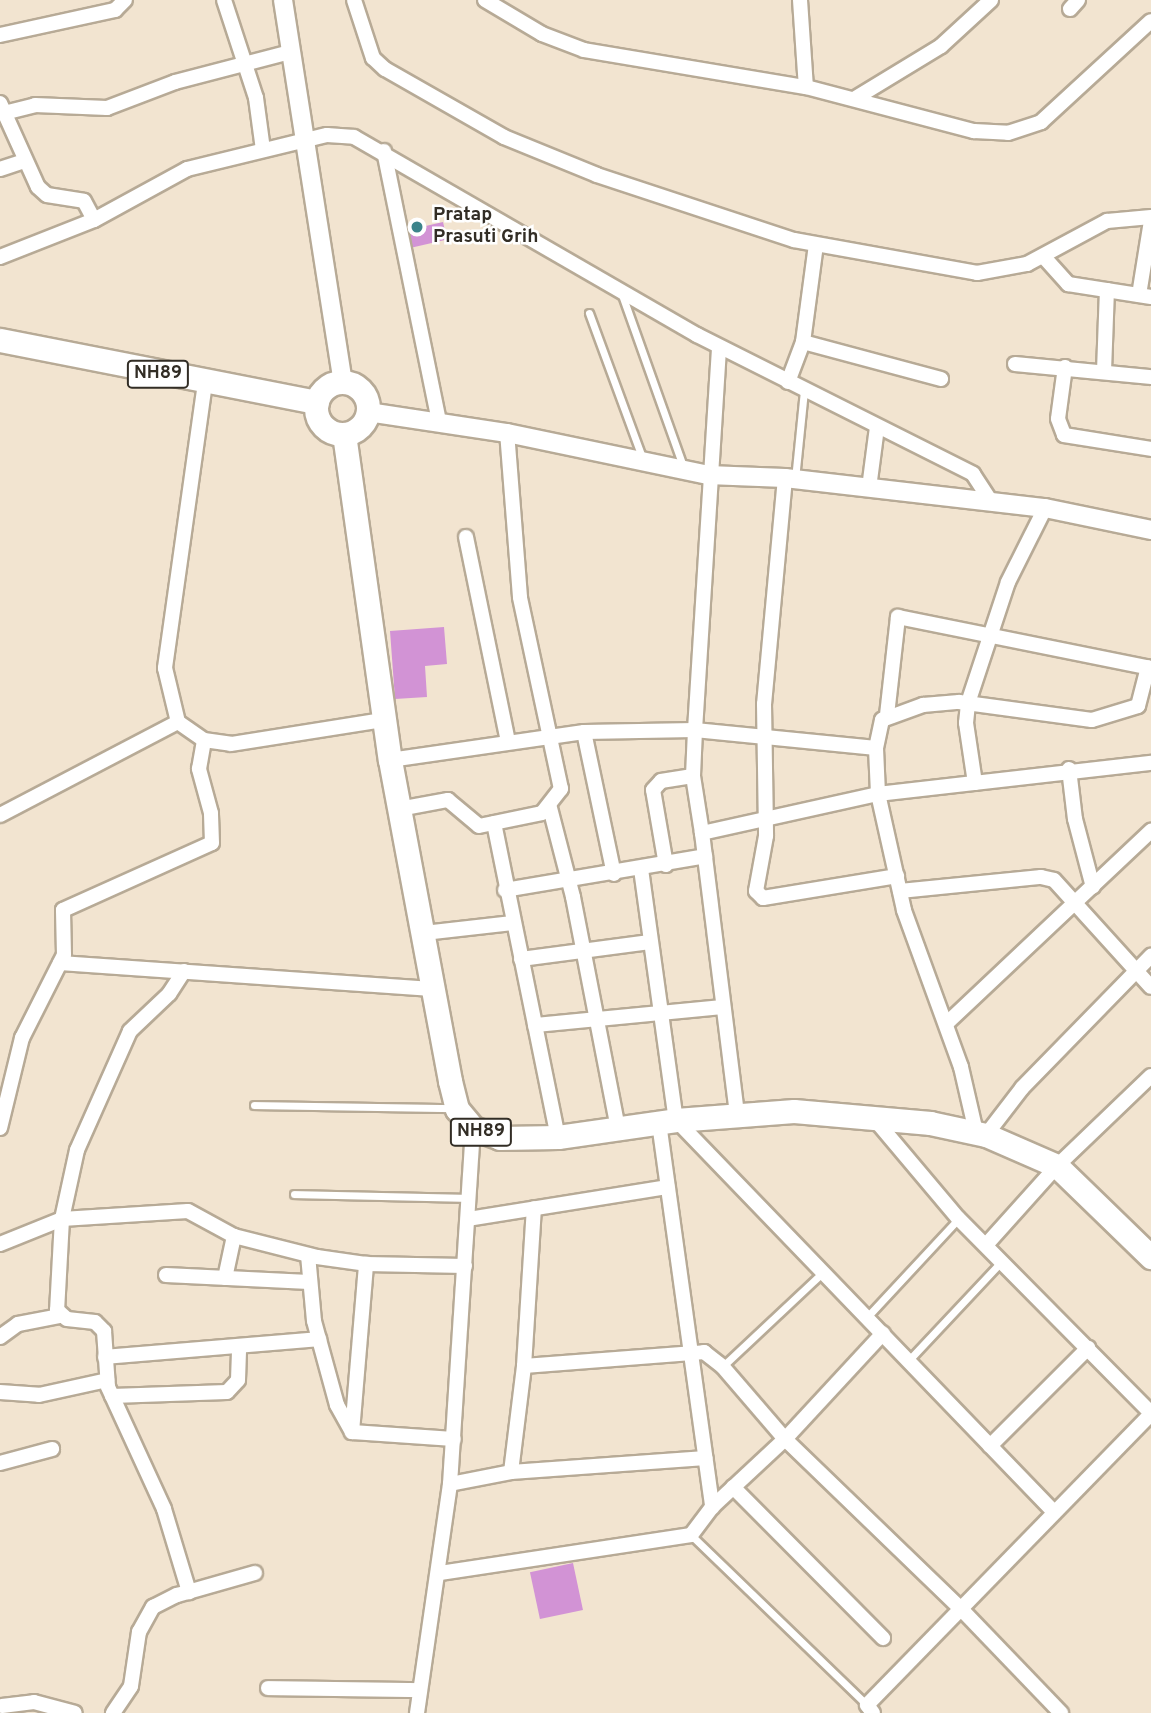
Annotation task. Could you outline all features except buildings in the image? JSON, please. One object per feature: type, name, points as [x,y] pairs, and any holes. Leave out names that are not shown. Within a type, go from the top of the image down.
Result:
[{"type":"main road","name":"NH89","points":[[0,340],[205,383],[317,402]]},
{"type":"main road","points":[[343,381],[359,387],[369,412],[363,425],[344,434],[322,425],[317,402],[323,389],[343,381]]},
{"type":"main road","name":"NH89","points":[[344,434],[382,720],[424,933],[432,989],[457,1109],[473,1128],[500,1138],[558,1137],[668,1121],[794,1111],[872,1115],[981,1134],[1057,1166],[1151,1257]]},
{"type":"street","points":[[0,35],[115,10],[125,0]]},
{"type":"street","points":[[225,0],[247,63],[263,150]]},
{"type":"street","points":[[283,0],[303,141],[343,381]]},
{"type":"street","points":[[354,0],[373,58],[385,69],[504,137],[597,174],[816,245],[959,273],[1009,269],[1043,256],[1107,220],[1151,219],[1145,296],[1068,284],[1043,256]]},
{"type":"street","points":[[485,0],[572,46],[806,87],[974,131],[1020,132],[1041,122],[1151,21]]},
{"type":"street","points":[[800,0],[806,87]]},
{"type":"street","points":[[855,99],[942,46],[991,0]]},
{"type":"street","points":[[94,220],[84,201],[47,195],[25,161],[2,108],[35,105],[107,108],[175,82],[290,52]]},
{"type":"street","points":[[0,257],[94,220],[170,176],[263,150],[341,133],[384,151],[719,347],[973,474],[991,502]]},
{"type":"street","points":[[384,151],[439,422]]},
{"type":"street","points":[[0,169],[25,161]]},
{"type":"street","points":[[788,382],[803,342],[816,245]]},
{"type":"street","points":[[1104,371],[1107,290]]},
{"type":"street","points":[[803,342],[941,379]]},
{"type":"street","points":[[719,347],[708,475],[694,776],[737,1114]]},
{"type":"street","points":[[1015,364],[1151,377]]},
{"type":"street","points":[[1065,367],[1058,419],[1064,435],[1151,449]]},
{"type":"street","points":[[205,383],[165,668],[178,722],[204,740],[231,744],[382,720]]},
{"type":"street","points":[[369,412],[507,433],[708,475],[790,478],[1045,508],[1151,530]]},
{"type":"street","points":[[869,488],[877,427]]},
{"type":"street","points":[[507,433],[520,597],[562,778],[561,789],[550,808],[583,950],[618,1128]]},
{"type":"street","points":[[790,478],[763,737],[766,818],[758,896],[897,876]]},
{"type":"street","points":[[975,783],[966,723],[968,703],[989,632],[1045,508]]},
{"type":"street","points":[[466,537],[508,742]]},
{"type":"street","points":[[887,715],[923,705],[968,703],[1092,720],[1138,706],[1150,668],[989,632],[898,617],[887,715],[876,748],[878,794],[900,891],[981,1134]]},
{"type":"street","points":[[0,815],[178,722]]},
{"type":"street","points":[[390,760],[584,732],[695,730],[876,748]]},
{"type":"street","points":[[584,732],[614,874]]},
{"type":"street","points":[[0,1128],[22,1038],[64,955],[63,910],[212,843],[211,813],[199,769],[204,740]]},
{"type":"street","points":[[702,833],[878,794],[1069,769],[1151,763]]},
{"type":"street","points":[[1069,769],[1075,819],[1093,887]]},
{"type":"street","points":[[666,865],[653,790],[661,781],[694,776]]},
{"type":"street","points":[[399,809],[448,800],[461,807],[470,823],[494,823],[550,808]]},
{"type":"street","points":[[494,823],[505,890],[558,1137]]},
{"type":"street","points":[[946,1024],[1151,831]]},
{"type":"street","points":[[505,890],[614,874],[705,856]]},
{"type":"street","points":[[641,869],[661,1012],[668,1121],[667,1187],[712,1507]]},
{"type":"street","points":[[900,891],[1041,877],[1054,880],[1078,902],[1151,987]]},
{"type":"street","points":[[424,933],[512,923]]},
{"type":"street","points":[[521,959],[650,942]]},
{"type":"street","points":[[981,1134],[1135,969],[1151,956]]},
{"type":"street","points":[[60,963],[432,989]]},
{"type":"street","points":[[60,1316],[62,1219],[77,1150],[130,1031],[169,994],[184,971]]},
{"type":"street","points":[[535,1026],[723,1007]]},
{"type":"street","points":[[986,1245],[1057,1166],[1151,1076]]},
{"type":"street","points":[[870,1709],[1151,1414],[958,1217],[872,1115]]},
{"type":"street","points":[[668,1121],[824,1271],[1055,1512]]},
{"type":"street","points":[[417,1713],[440,1573],[450,1484],[473,1128]]},
{"type":"street","points":[[468,1219],[667,1187]]},
{"type":"street","points":[[511,1472],[524,1366],[534,1208]]},
{"type":"street","points":[[0,1244],[62,1219],[188,1211],[234,1236],[308,1255],[366,1264],[465,1266]]},
{"type":"street","points":[[225,1278],[234,1236]]},
{"type":"street","points":[[308,1255],[309,1282],[318,1339],[337,1405],[352,1432]]},
{"type":"street","points":[[352,1432],[366,1264]]},
{"type":"street","points":[[166,1275],[309,1282]]},
{"type":"street","points":[[0,1337],[18,1324],[60,1316],[101,1326],[107,1380],[112,1396],[163,1509],[189,1592]]},
{"type":"street","points":[[440,1573],[691,1535],[712,1507],[785,1439],[883,1333]]},
{"type":"street","points":[[105,1357],[318,1339]]},
{"type":"street","points":[[112,1396],[227,1392],[238,1380],[239,1346]]},
{"type":"street","points":[[990,1446],[1088,1348]]},
{"type":"street","points":[[524,1366],[691,1349],[704,1352],[723,1367],[785,1439],[962,1610],[1061,1713]]},
{"type":"street","points":[[0,1392],[39,1395],[107,1380]]},
{"type":"street","points":[[352,1432],[454,1439]]},
{"type":"street","points":[[0,1463],[52,1449]]},
{"type":"street","points":[[450,1484],[511,1472],[705,1458]]},
{"type":"street","points":[[733,1487],[883,1638]]},
{"type":"street","points":[[113,1713],[131,1686],[146,1618],[162,1600],[256,1573]]},
{"type":"street","points":[[268,1688],[420,1690]]},
{"type":"street","points":[[2,1706],[34,1702],[75,1713]]},
{"type":"lane","points":[[621,291],[685,471]]},
{"type":"lane","points":[[589,313],[644,463]]},
{"type":"lane","points":[[790,478],[804,390]]},
{"type":"lane","points":[[254,1105],[457,1109]]},
{"type":"lane","points":[[294,1194],[468,1198]]},
{"type":"lane","points":[[868,1316],[958,1217]]},
{"type":"lane","points":[[908,1361],[1002,1261]]},
{"type":"lane","points":[[723,1367],[824,1271]]},
{"type":"lane","points":[[691,1535],[870,1709]]},
{"type":"place","name":"Pratap Prasuti Grih","points":[[417,227]]}]
